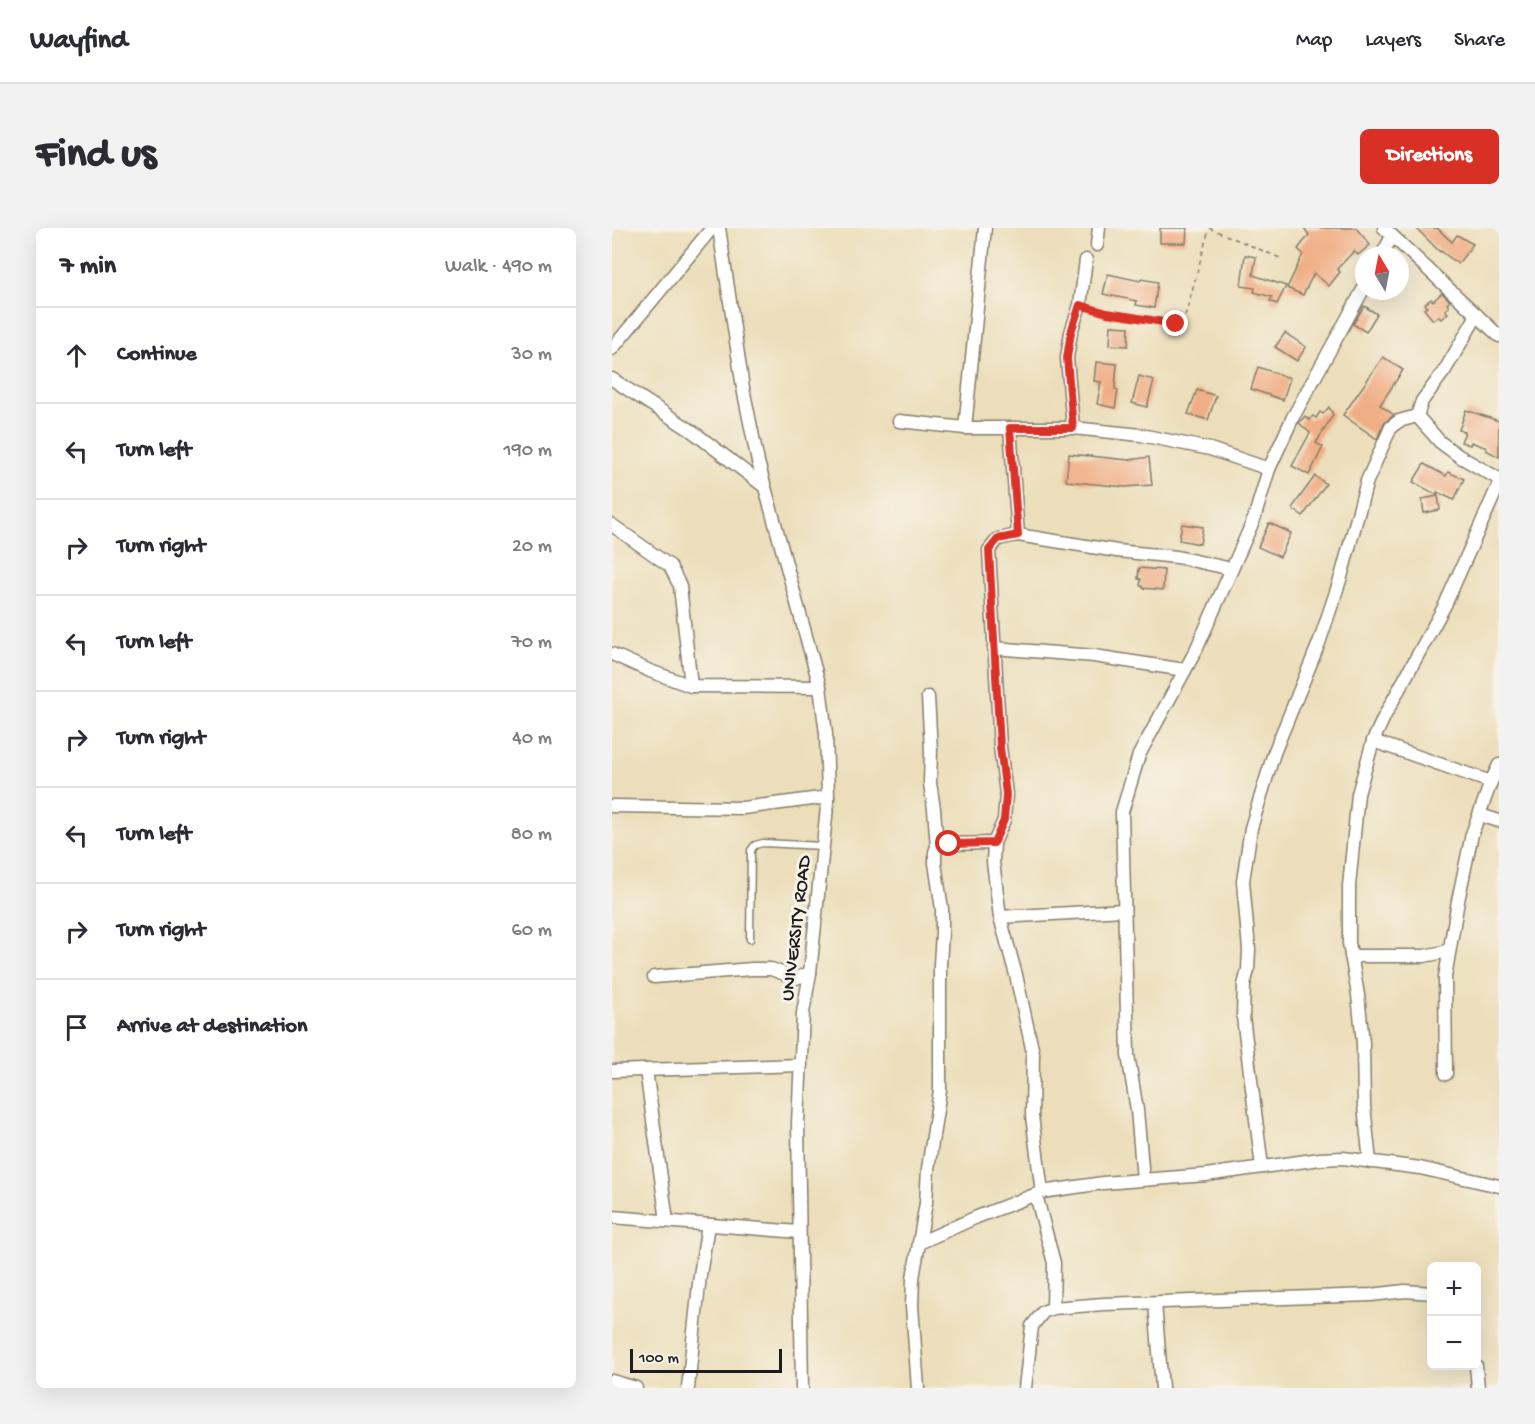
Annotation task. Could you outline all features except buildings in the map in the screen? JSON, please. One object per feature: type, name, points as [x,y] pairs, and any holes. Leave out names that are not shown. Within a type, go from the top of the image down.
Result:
[{"type":"street","points":[[612,349],[712,228]]},
{"type":"street","name":"UNIVERSITY ROAD","points":[[719,228],[743,388],[765,487],[820,687],[826,734],[828,797],[810,973],[803,1013],[798,1123],[802,1388]]},
{"type":"street","points":[[965,428],[985,228]]},
{"type":"street","points":[[1097,245],[1099,228]]},
{"type":"street","points":[[1388,232],[1499,336]]},
{"type":"street","points":[[1073,428],[1067,358],[1071,332],[1080,305],[1086,260]]},
{"type":"street","points":[[1143,1179],[1137,1110],[1128,1055],[1122,812],[1138,755],[1196,650],[1254,519],[1269,469],[1293,417],[1357,300]]},
{"type":"street","points":[[1417,416],[1422,401],[1445,370],[1477,315]]},
{"type":"street","points":[[612,379],[692,431],[765,487]]},
{"type":"street","points":[[1417,416],[1440,442],[1499,479]]},
{"type":"street","points":[[1262,1167],[1243,1017],[1244,984],[1248,970],[1249,950],[1243,881],[1251,828],[1274,753],[1318,643],[1337,588],[1367,481],[1390,427],[1399,421],[1417,416]]},
{"type":"street","points":[[899,421],[965,428],[1073,428],[1141,435],[1210,449],[1269,469]]},
{"type":"street","points":[[1010,428],[1018,535]]},
{"type":"street","points":[[1370,1162],[1364,1106],[1363,1043],[1349,943],[1349,886],[1358,794],[1373,741],[1445,606],[1499,484]]},
{"type":"street","points":[[612,525],[670,566],[680,586],[692,686]]},
{"type":"street","points":[[1053,1308],[1054,1263],[1039,1193],[1032,1116],[1033,1053],[1016,975],[1000,918],[993,862],[994,843],[1004,820],[1006,794],[1000,747],[989,550],[998,539],[1018,535],[1177,557],[1232,569]]},
{"type":"street","points":[[994,648],[1094,656],[1185,670]]},
{"type":"street","points":[[612,654],[658,675],[692,686],[820,687]]},
{"type":"street","points":[[928,697],[930,783],[937,847]]},
{"type":"street","points":[[1373,741],[1491,782]]},
{"type":"street","points":[[1446,1074],[1445,977],[1465,857],[1499,765]]},
{"type":"street","points":[[612,806],[743,808],[828,797]]},
{"type":"street","points":[[1480,815],[1499,821]]},
{"type":"street","points":[[918,1388],[912,1306],[913,1278],[940,1090],[942,909],[934,852],[943,844],[994,843]]},
{"type":"street","points":[[1000,918],[1124,910]]},
{"type":"street","points":[[1352,956],[1424,956],[1449,951]]},
{"type":"street","points":[[654,977],[752,969],[771,969],[796,978],[810,973]]},
{"type":"street","points":[[612,1071],[801,1065]]},
{"type":"street","points":[[646,1070],[667,1221]]},
{"type":"street","points":[[919,1243],[1039,1193],[1074,1186],[1206,1175],[1332,1159],[1420,1168],[1499,1186]]},
{"type":"street","points":[[612,1217],[800,1232]]},
{"type":"street","points":[[688,1388],[700,1275],[708,1225]]},
{"type":"street","points":[[1025,1388],[1032,1326],[1043,1312],[1053,1308],[1405,1291],[1427,1293]]},
{"type":"street","points":[[1155,1303],[1162,1388]]},
{"type":"street","points":[[1476,1370],[1478,1388]]},
{"type":"street","points":[[612,1381],[636,1388]]},
{"type":"lane","points":[[750,939],[751,850],[755,845],[763,843],[823,846]]},
{"type":"path","points":[[1080,305],[1107,313],[1176,324],[1184,320],[1209,229],[1280,258]]},
{"type":"route","points":[[949,844],[994,843],[1003,824],[1005,811],[1006,794],[1000,747],[989,550],[998,539],[1018,535],[1010,428],[1073,428],[1069,403],[1067,358],[1071,332],[1080,305],[1107,313],[1176,324]]}]
